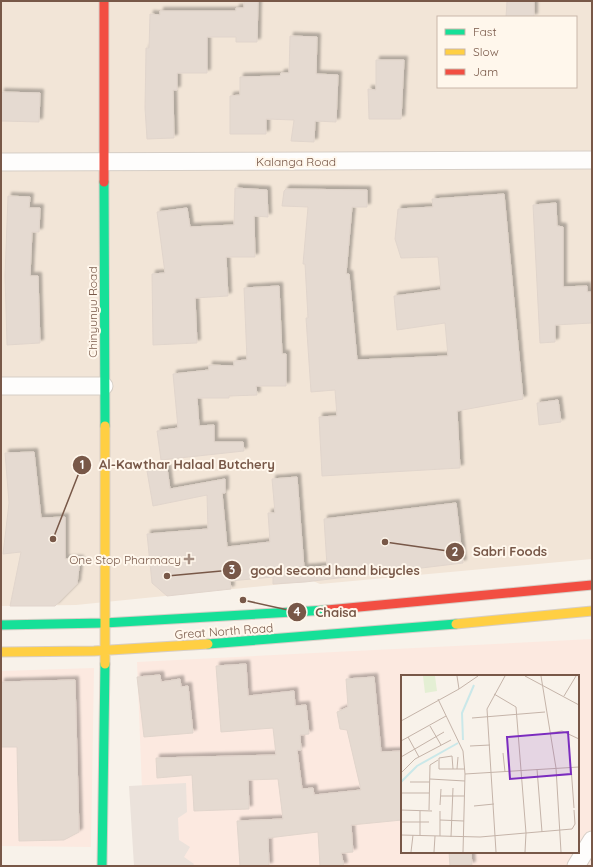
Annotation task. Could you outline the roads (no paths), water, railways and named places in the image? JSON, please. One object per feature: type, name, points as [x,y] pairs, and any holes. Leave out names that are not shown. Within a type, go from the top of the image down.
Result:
[{"type":"main road","name":"Chinyunyu Road","points":[[102,866],[105,650],[104,1]]},
{"type":"main road","name":"Great North Road","points":[[1,625],[104,623],[294,613],[592,585]]},
{"type":"main road","name":"Great North Road","points":[[1,652],[105,650],[292,639],[423,628],[592,610]]},
{"type":"street","name":"Kalanga Road","points":[[1,162],[592,160]]},
{"type":"street","points":[[1,386],[104,386]]},
{"type":"street","points":[[576,866],[592,840]]},
{"type":"place","name":"Al-Kawthar Halaal Butchery","points":[[53,539]]},
{"type":"place","name":"Sabri Foods","points":[[385,542]]},
{"type":"place","name":"One Stop Pharmacy","points":[[189,559]]},
{"type":"place","name":"good second hand bicycles","points":[[167,576]]},
{"type":"place","name":"Chaisa","points":[[243,600]]}]
